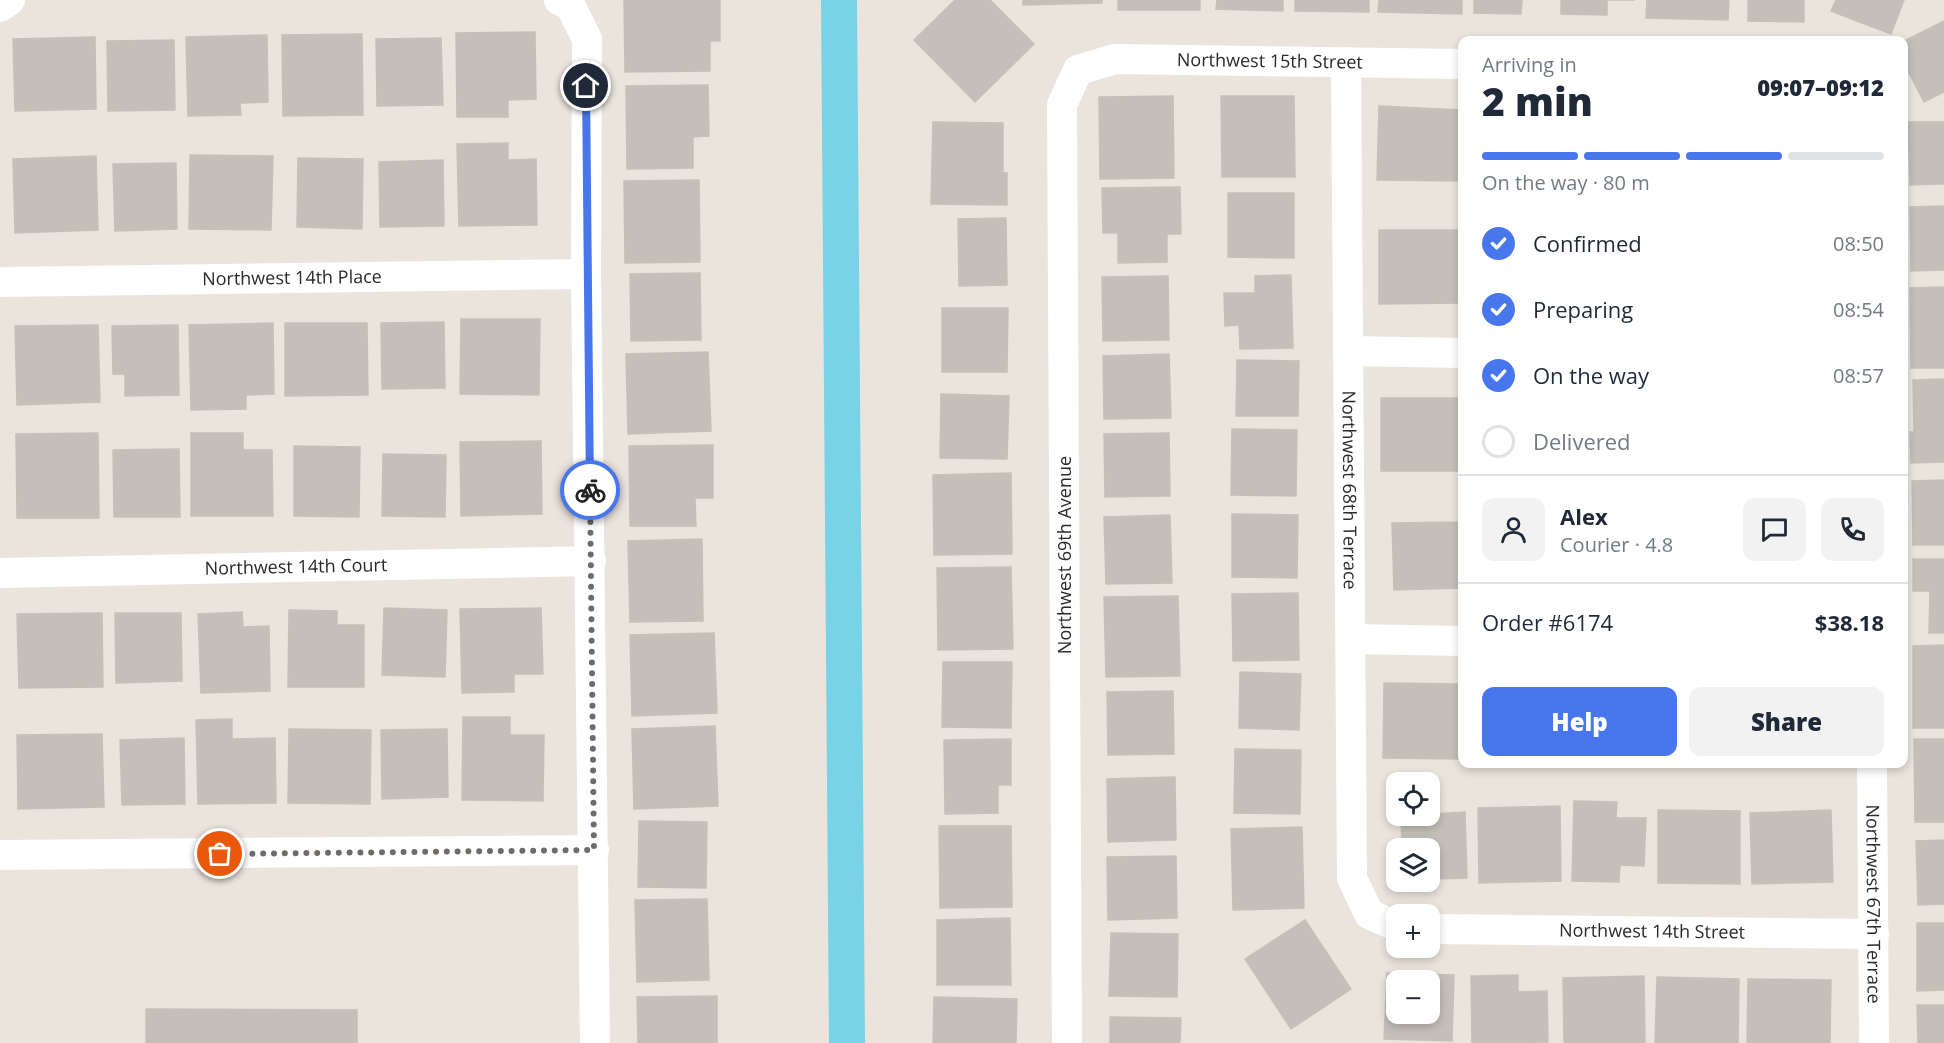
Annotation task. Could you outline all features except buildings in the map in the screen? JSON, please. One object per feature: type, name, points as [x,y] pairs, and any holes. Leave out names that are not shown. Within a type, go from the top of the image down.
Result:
[{"type":"street","points":[[0,7],[10,0]]},
{"type":"street","points":[[565,2],[587,39],[586,274],[595,1043]]},
{"type":"street","name":"Northwest 15th Street","points":[[1078,70],[1115,59],[1458,64]]},
{"type":"street","name":"Northwest 68th Terrace","points":[[1346,62],[1352,878],[1369,914],[1386,922]]},
{"type":"street","name":"Northwest 69th Avenue","points":[[1067,1043],[1062,105],[1078,70]]},
{"type":"street","name":"Northwest 14th Place","points":[[0,282],[586,274]]},
{"type":"street","points":[[1348,351],[1458,353]]},
{"type":"street","name":"Northwest 14th Court","points":[[0,573],[591,561]]},
{"type":"street","points":[[1351,639],[1458,641]]},
{"type":"street","name":"Northwest 67th Terrace","points":[[1872,768],[1874,1043]]},
{"type":"street","points":[[0,855],[594,850]]},
{"type":"street","name":"Northwest 14th Street","points":[[1440,929],[1874,934]]},
{"type":"waterway","points":[[839,0],[847,1043]]},
{"type":"way so far","points":[[220,854],[594,850],[590,490]]},
{"type":"route","points":[[586,86],[586,274],[590,490]]}]
